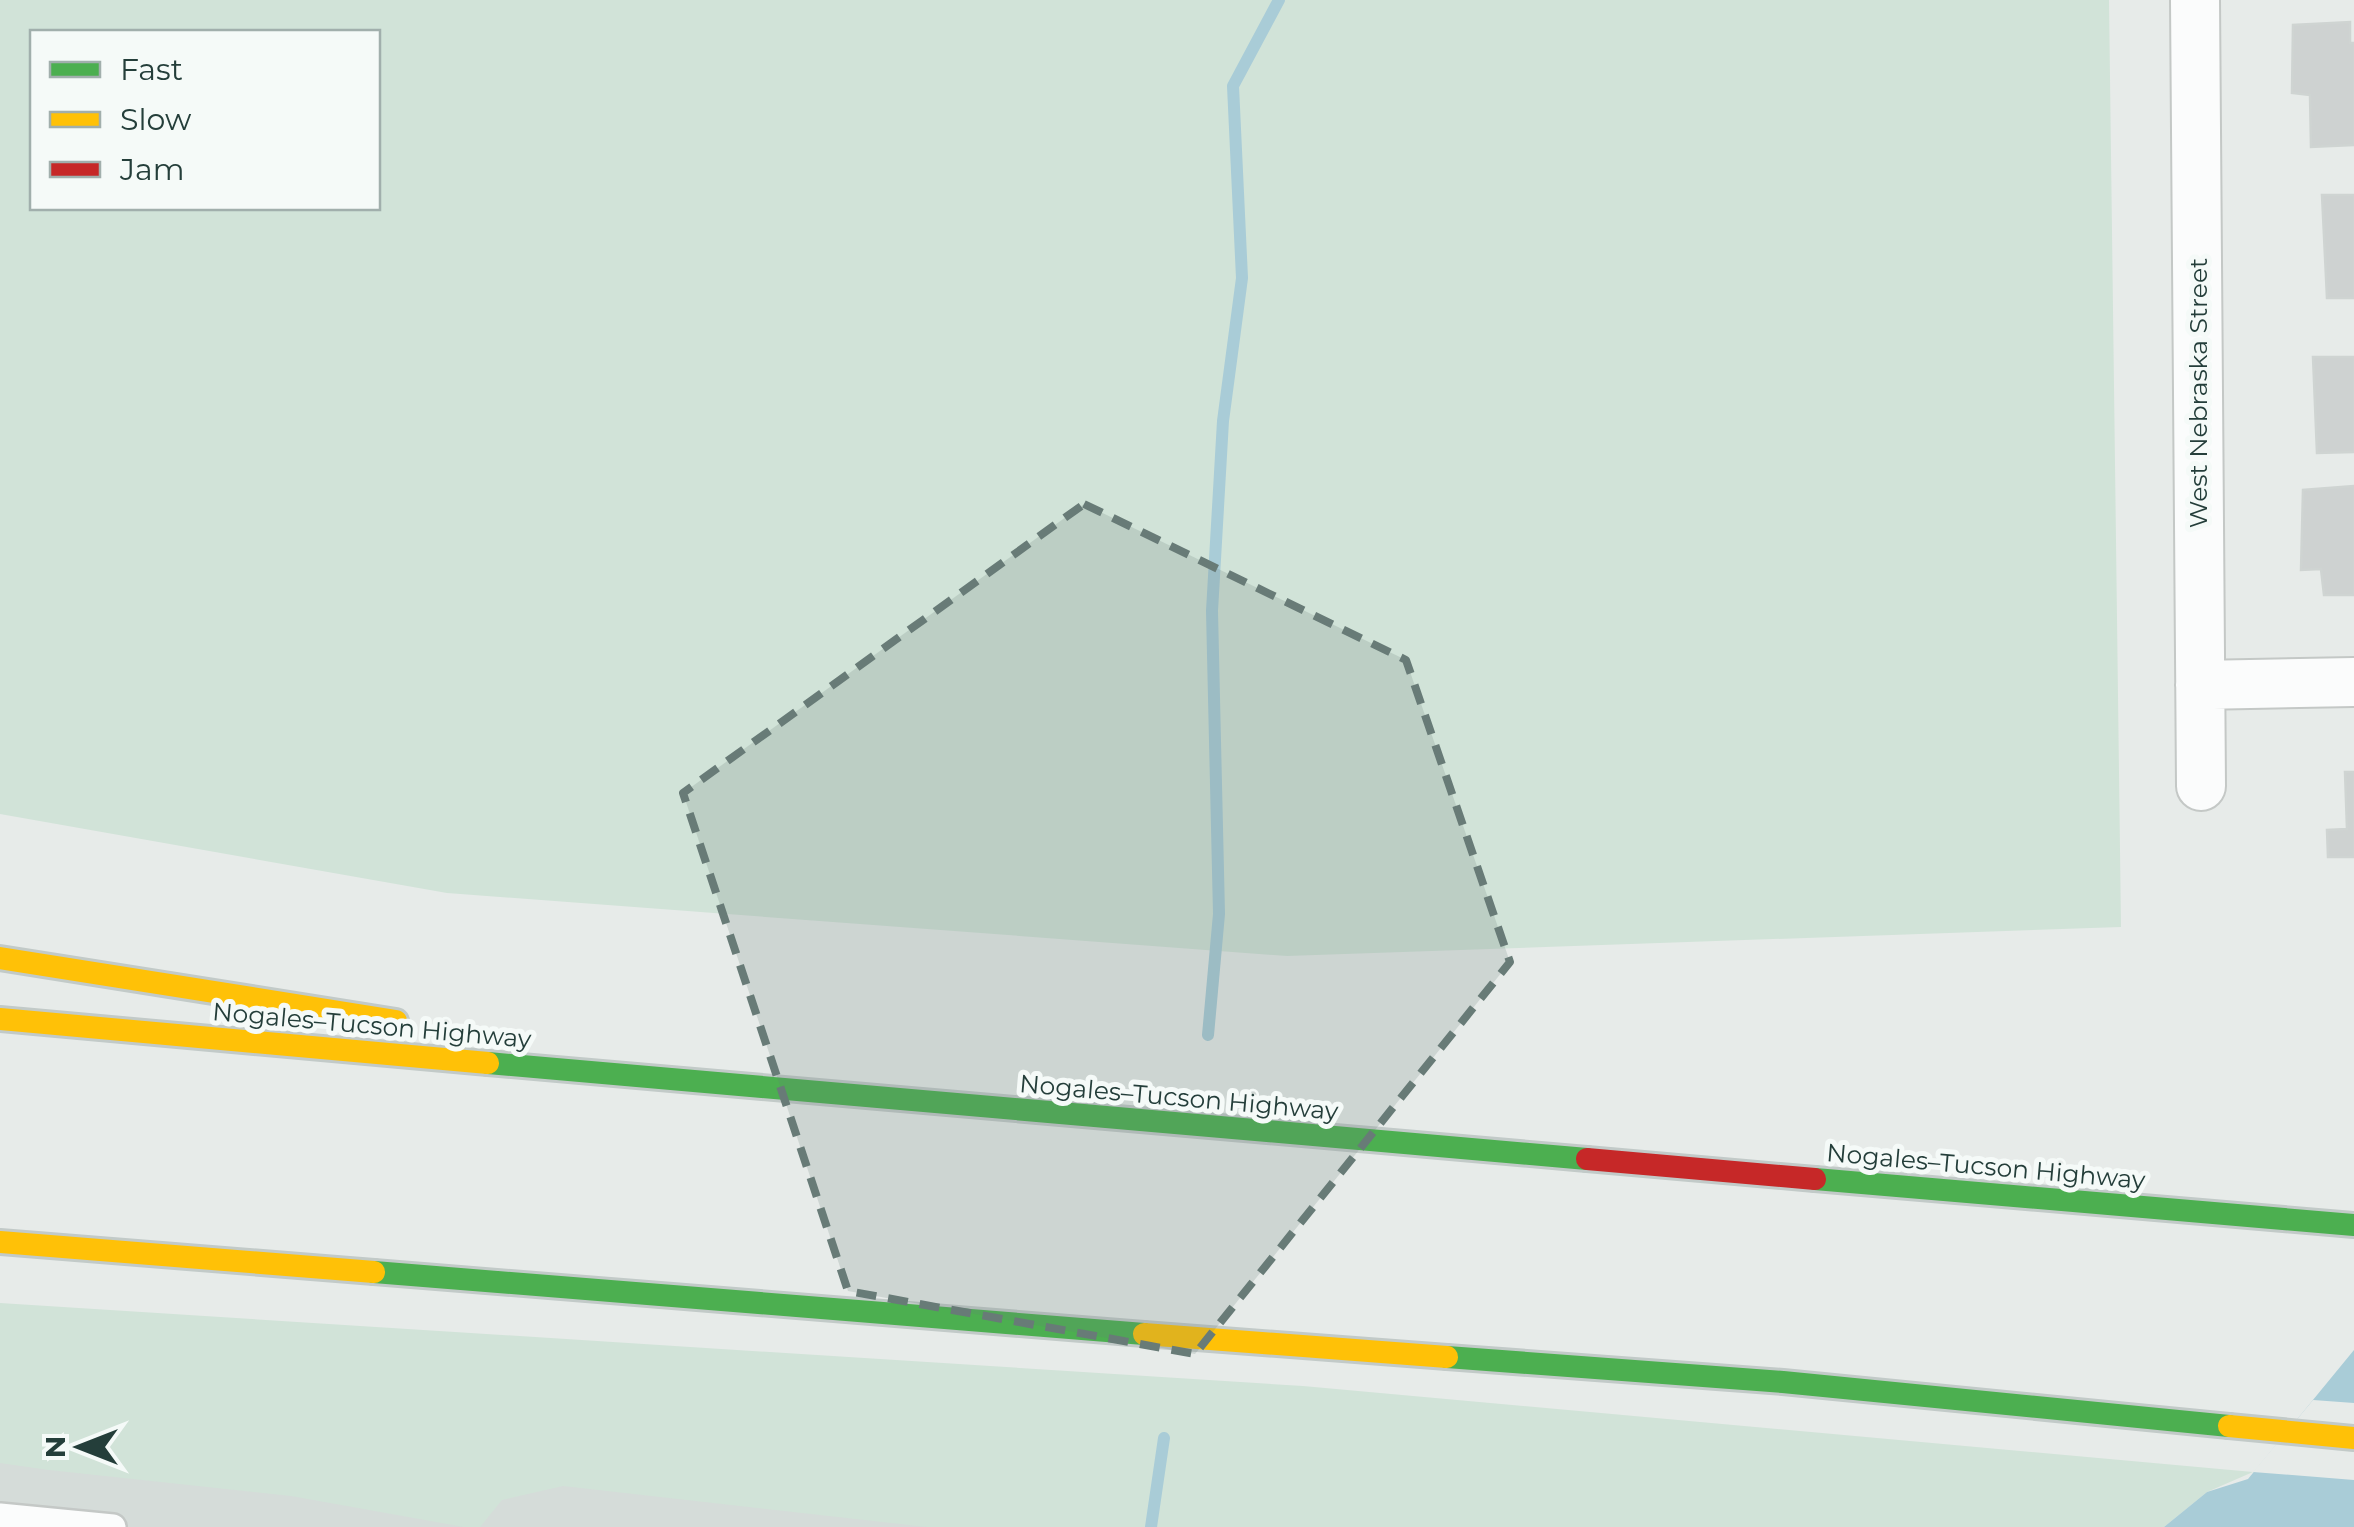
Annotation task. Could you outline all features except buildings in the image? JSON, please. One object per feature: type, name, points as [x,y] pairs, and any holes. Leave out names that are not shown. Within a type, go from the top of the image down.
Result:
[{"type":"highway","points":[[0,958],[420,1025]]},
{"type":"highway","name":"Nogales–Tucson Highway","points":[[0,1019],[2354,1225]]},
{"type":"highway","points":[[557,1047],[888,1099]]},
{"type":"highway","points":[[0,1242],[1784,1382],[2354,1438]]},
{"type":"highway","points":[[417,1298],[1066,1328]]},
{"type":"street","name":"West Nebraska Street","points":[[2194,0],[2201,786]]},
{"type":"street","points":[[2200,685],[2354,682]]},
{"type":"lane","points":[[0,1516],[113,1527]]},
{"type":"highlighted area","points":[[1084,504],[1406,660],[1510,962],[1195,1354],[848,1291],[683,793]]},
{"type":"shaded area","points":[[0,1432],[1215,1527],[0,1527]]},
{"type":"green space","points":[[0,0],[2109,0],[2121,927],[1287,956],[447,893],[0,814]]},
{"type":"green space","points":[[0,1303],[1303,1386],[2253,1472],[2207,1492],[2164,1527],[927,1527],[563,1486],[502,1500],[480,1527],[464,1527],[291,1496],[0,1463]]},
{"type":"water","points":[[2354,1350],[2354,1527],[2164,1527],[2207,1492],[2248,1479]]},
{"type":"pier","points":[[2313,1400],[2354,1403],[2354,1480],[2253,1472]]},
{"type":"waterway","points":[[1208,1035],[1219,914],[1212,611],[1223,421],[1242,278],[1233,86],[1279,0]]},
{"type":"waterway","points":[[1151,1527],[1164,1438]]},
{"type":"traffic: fast","points":[[488,1063],[1587,1159]]},
{"type":"traffic: fast","points":[[1815,1179],[2354,1225]]},
{"type":"traffic: fast","points":[[374,1272],[1144,1334]]},
{"type":"traffic: fast","points":[[1447,1357],[1783,1382],[2229,1426]]},
{"type":"traffic: slow","points":[[0,958],[396,1021]]},
{"type":"traffic: slow","points":[[0,1019],[488,1063]]},
{"type":"traffic: slow","points":[[0,1242],[374,1272]]},
{"type":"traffic: slow","points":[[1144,1334],[1447,1357]]},
{"type":"traffic: slow","points":[[2229,1426],[2354,1438]]},
{"type":"traffic: jam","points":[[1587,1159],[1815,1179]]}]
